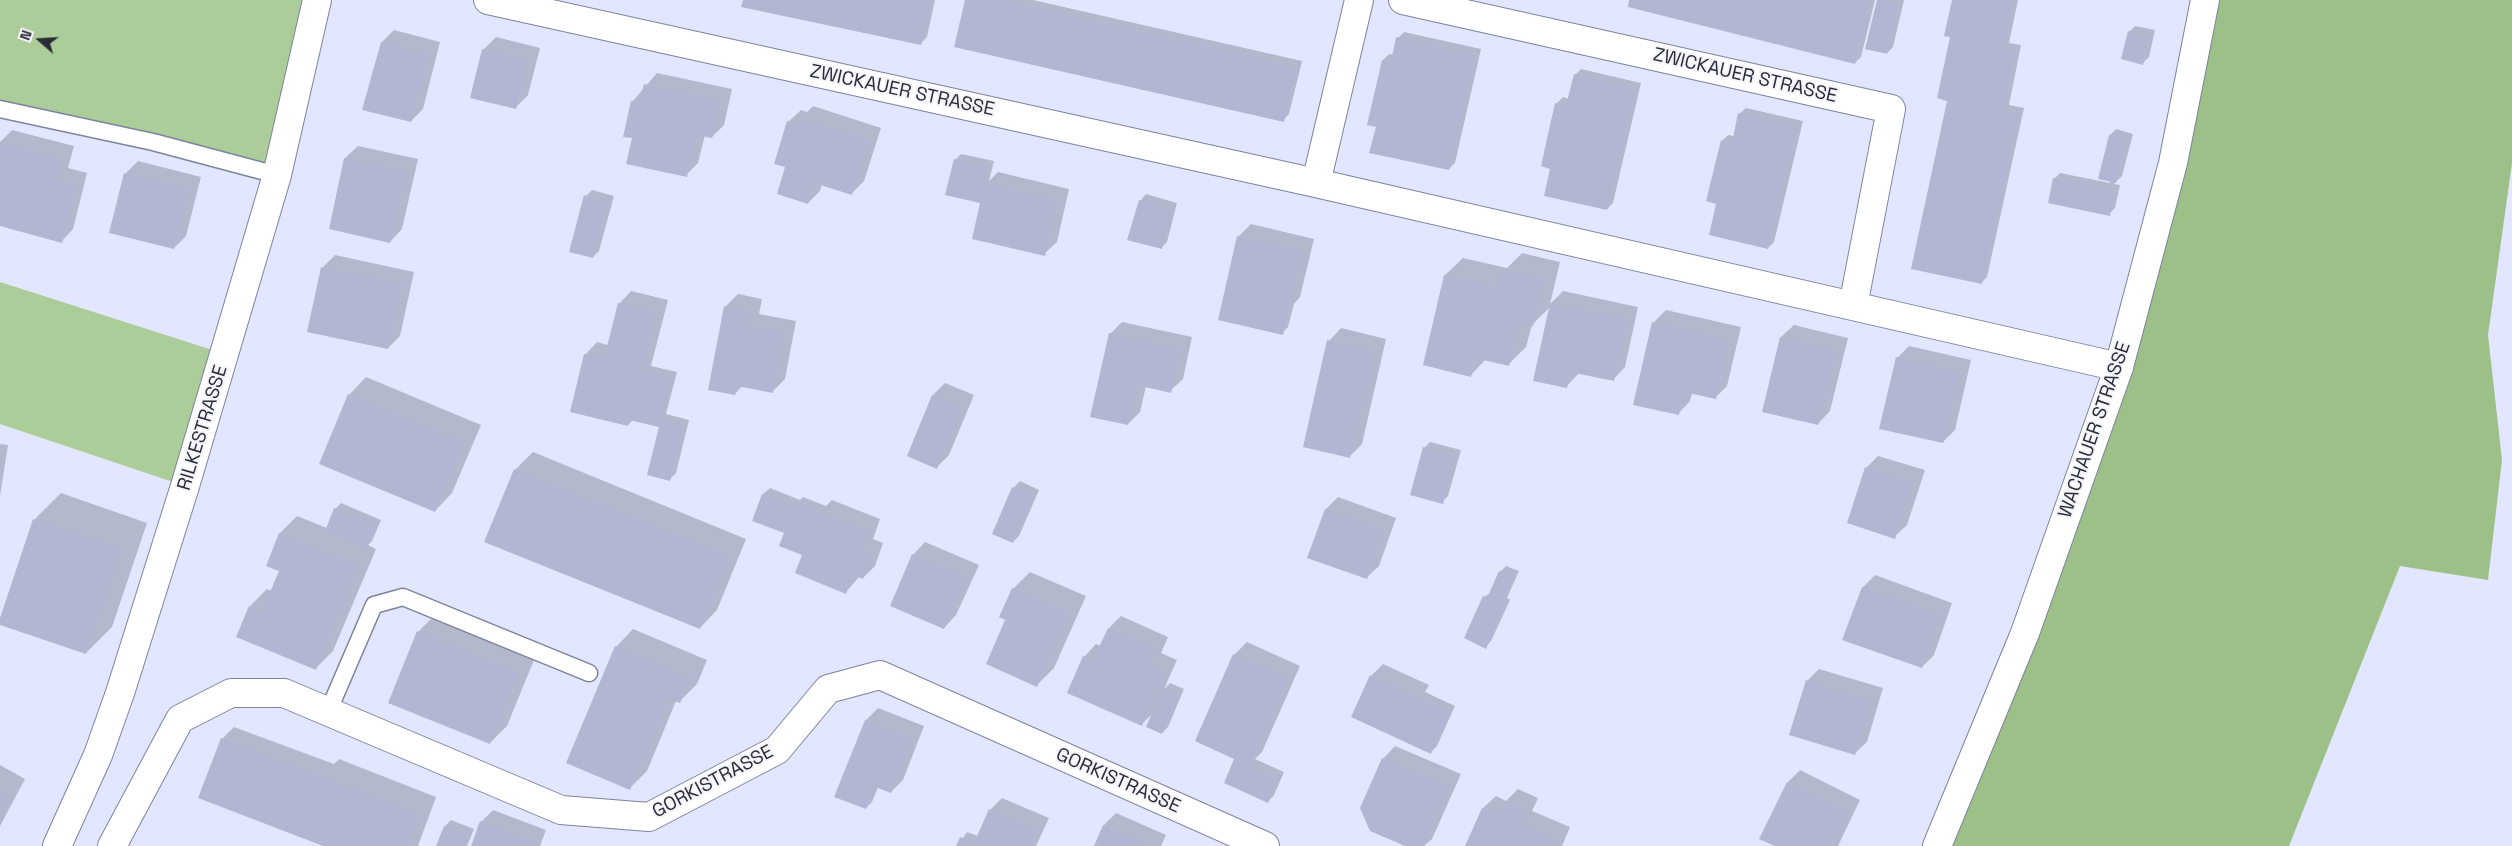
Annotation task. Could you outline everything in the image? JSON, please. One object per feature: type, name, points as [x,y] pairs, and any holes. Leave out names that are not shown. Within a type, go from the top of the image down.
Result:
[{"type":"street","name":"RILKESTRASSE","points":[[57,846],[98,756],[120,693],[225,354],[277,175],[317,0]]},
{"type":"street","name":"ZWICKAUER STRASSE","points":[[488,0],[1316,182],[2119,367]]},
{"type":"street","points":[[1316,182],[1359,0]]},
{"type":"street","name":"ZWICKAUER STRASSE","points":[[1403,0],[1891,109],[1853,306]]},
{"type":"street","name":"WACHAUER STRASSE","points":[[1937,846],[2025,633],[2119,367],[2173,163],[2205,0]]},
{"type":"street","name":"GORKISTRASSE","points":[[112,846],[180,719],[231,693],[284,693],[561,810],[649,817],[777,750],[828,689],[880,675],[1265,846]]},
{"type":"lane","points":[[0,109],[153,142],[277,175]]},
{"type":"lane","points":[[328,712],[374,605],[403,597],[590,673]]},
{"type":"green space","points":[[0,0],[317,0],[277,175],[0,109]]},
{"type":"green space","points":[[2205,0],[2512,0],[2512,163],[2488,335],[2502,460],[2488,580],[2400,566],[2289,846],[1937,846],[2119,367]]},
{"type":"green space","points":[[0,282],[225,354],[185,486],[0,424]]},
{"type":"building","points":[[743,0],[931,0],[921,45],[741,7]]},
{"type":"building","points":[[965,0],[1000,0],[1297,67],[1284,122],[954,47]]},
{"type":"building","points":[[1629,0],[1871,0],[1855,64],[1628,7]]},
{"type":"building","points":[[1877,0],[1899,3],[1887,54],[1865,49]]},
{"type":"building","points":[[1952,0],[2014,0],[2003,48],[2016,51],[2003,111],[2019,114],[1982,284],[1911,269],[1947,101],[1937,98],[1950,37],[1944,36]]},
{"type":"building","points":[[2128,31],[2150,36],[2143,65],[2121,59]]},
{"type":"building","points":[[1396,37],[1476,55],[1449,170],[1369,153],[1376,127],[1367,125],[1382,60],[1391,62]]},
{"type":"building","points":[[381,42],[429,54],[411,122],[362,110]]},
{"type":"building","points":[[482,49],[528,60],[516,109],[470,98]]},
{"type":"building","points":[[1574,74],[1636,89],[1607,210],[1544,196],[1550,169],[1541,166],[1555,103],[1566,105]]},
{"type":"building","points":[[644,84],[720,101],[712,138],[696,135],[687,177],[626,164],[632,138],[623,137],[631,101],[639,103]]},
{"type":"building","points":[[1738,113],[1797,127],[1768,249],[1709,235],[1716,204],[1706,201],[1721,140],[1732,143]]},
{"type":"building","points":[[800,118],[869,140],[852,195],[814,183],[808,204],[777,194],[785,167],[774,164],[787,121],[797,124]]},
{"type":"building","points":[[2109,135],[2127,140],[2116,183],[2098,179]]},
{"type":"building","points":[[0,142],[62,159],[56,180],[76,186],[62,243],[0,226]]},
{"type":"building","points":[[344,158],[406,171],[390,243],[329,229]]},
{"type":"building","points":[[954,159],[989,167],[984,184],[1058,201],[1045,256],[972,239],[980,203],[945,195]]},
{"type":"building","points":[[124,173],[189,189],[174,249],[109,233]]},
{"type":"building","points":[[2053,178],[2115,191],[2110,216],[2048,203]]},
{"type":"building","points":[[584,195],[608,202],[593,258],[569,252]]},
{"type":"building","points":[[1139,200],[1172,209],[1162,249],[1127,240]]},
{"type":"building","points":[[1237,236],[1302,251],[1283,335],[1218,320]]},
{"type":"building","points":[[321,267],[402,284],[388,349],[307,332]]},
{"type":"building","points":[[1503,270],[1544,279],[1533,326],[1520,323],[1509,366],[1475,358],[1471,377],[1423,365],[1444,275],[1499,288]]},
{"type":"building","points":[[618,303],[656,312],[642,371],[671,378],[661,420],[684,425],[670,481],[647,475],[659,427],[629,420],[628,426],[570,412],[584,354],[604,359]]},
{"type":"building","points":[[1550,303],[1627,319],[1614,381],[1570,372],[1567,388],[1533,381]]},
{"type":"building","points":[[724,306],[750,311],[748,326],[784,333],[773,393],[737,386],[735,395],[708,390]]},
{"type":"building","points":[[1652,322],[1729,339],[1716,399],[1684,392],[1679,415],[1633,405]]},
{"type":"building","points":[[1109,333],[1181,349],[1171,393],[1137,385],[1128,425],[1090,417]]},
{"type":"building","points":[[1780,337],[1836,350],[1818,425],[1762,412]]},
{"type":"building","points":[[1327,340],[1375,351],[1350,458],[1303,447]]},
{"type":"building","points":[[1896,357],[1960,372],[1943,443],[1879,429]]},
{"type":"building","points":[[348,394],[465,443],[435,512],[319,464]]},
{"type":"building","points":[[932,395],[962,407],[937,469],[907,456]]},
{"type":"building","points":[[1423,447],[1455,456],[1443,504],[1410,495]]},
{"type":"building","points":[[1865,467],[1913,483],[1895,539],[1847,523]]},
{"type":"building","points":[[514,469],[730,556],[700,629],[484,542]]},
{"type":"building","points":[[1012,487],[1034,496],[1013,543],[992,534]]},
{"type":"building","points":[[762,494],[794,506],[796,503],[869,532],[862,551],[872,555],[863,579],[853,575],[846,594],[795,573],[802,555],[779,546],[784,533],[752,521]]},
{"type":"building","points":[[334,508],[376,526],[367,548],[325,531]]},
{"type":"building","points":[[1325,509],[1384,530],[1367,579],[1307,558]]},
{"type":"building","points":[[33,519],[122,549],[86,654],[0,625],[0,618]]},
{"type":"building","points":[[279,533],[359,566],[316,670],[236,637],[249,606],[262,611],[279,571],[266,566]]},
{"type":"building","points":[[912,554],[967,577],[944,629],[890,606]]},
{"type":"building","points":[[1499,571],[1514,577],[1501,605],[1505,606],[1486,649],[1464,638],[1483,596],[1487,598]]},
{"type":"building","points":[[1862,587],[1941,615],[1922,668],[1842,640]]},
{"type":"building","points":[[1012,588],[1070,614],[1037,687],[986,664],[1005,620],[999,617]]},
{"type":"building","points":[[1108,628],[1157,649],[1150,665],[1165,672],[1142,726],[1067,693],[1083,656],[1093,660]]},
{"type":"building","points":[[417,631],[519,673],[490,744],[388,703]]},
{"type":"building","points":[[615,646],[691,678],[680,703],[668,699],[630,790],[566,763]]},
{"type":"building","points":[[1233,654],[1289,678],[1250,766],[1278,778],[1268,803],[1224,783],[1234,759],[1195,741]]},
{"type":"building","points":[[1370,675],[1450,712],[1431,754],[1351,717]]},
{"type":"building","points":[[1806,680],[1871,701],[1855,755],[1789,735]]},
{"type":"building","points":[[1163,688],[1179,696],[1162,734],[1146,727]]},
{"type":"building","points":[[865,720],[913,739],[891,793],[875,787],[866,809],[834,797]]},
{"type":"building","points":[[221,738],[420,814],[408,846],[323,846],[198,798]]},
{"type":"building","points":[[1382,758],[1449,787],[1423,846],[1405,846],[1370,831],[1360,808]]},
{"type":"building","points":[[1787,782],[1849,812],[1832,846],[1775,846],[1759,839]]},
{"type":"building","points":[[0,791],[9,796],[0,813]]},
{"type":"building","points":[[1504,801],[1526,810],[1521,823],[1558,840],[1556,846],[1465,846],[1482,808],[1499,815]]},
{"type":"building","points":[[989,809],[1037,831],[1031,846],[956,846],[960,837],[974,843]]},
{"type":"building","points":[[480,821],[535,842],[533,846],[471,846]]},
{"type":"building","points":[[1103,825],[1152,846],[1094,846]]},
{"type":"building","points":[[444,826],[469,835],[465,846],[436,846]]}]
